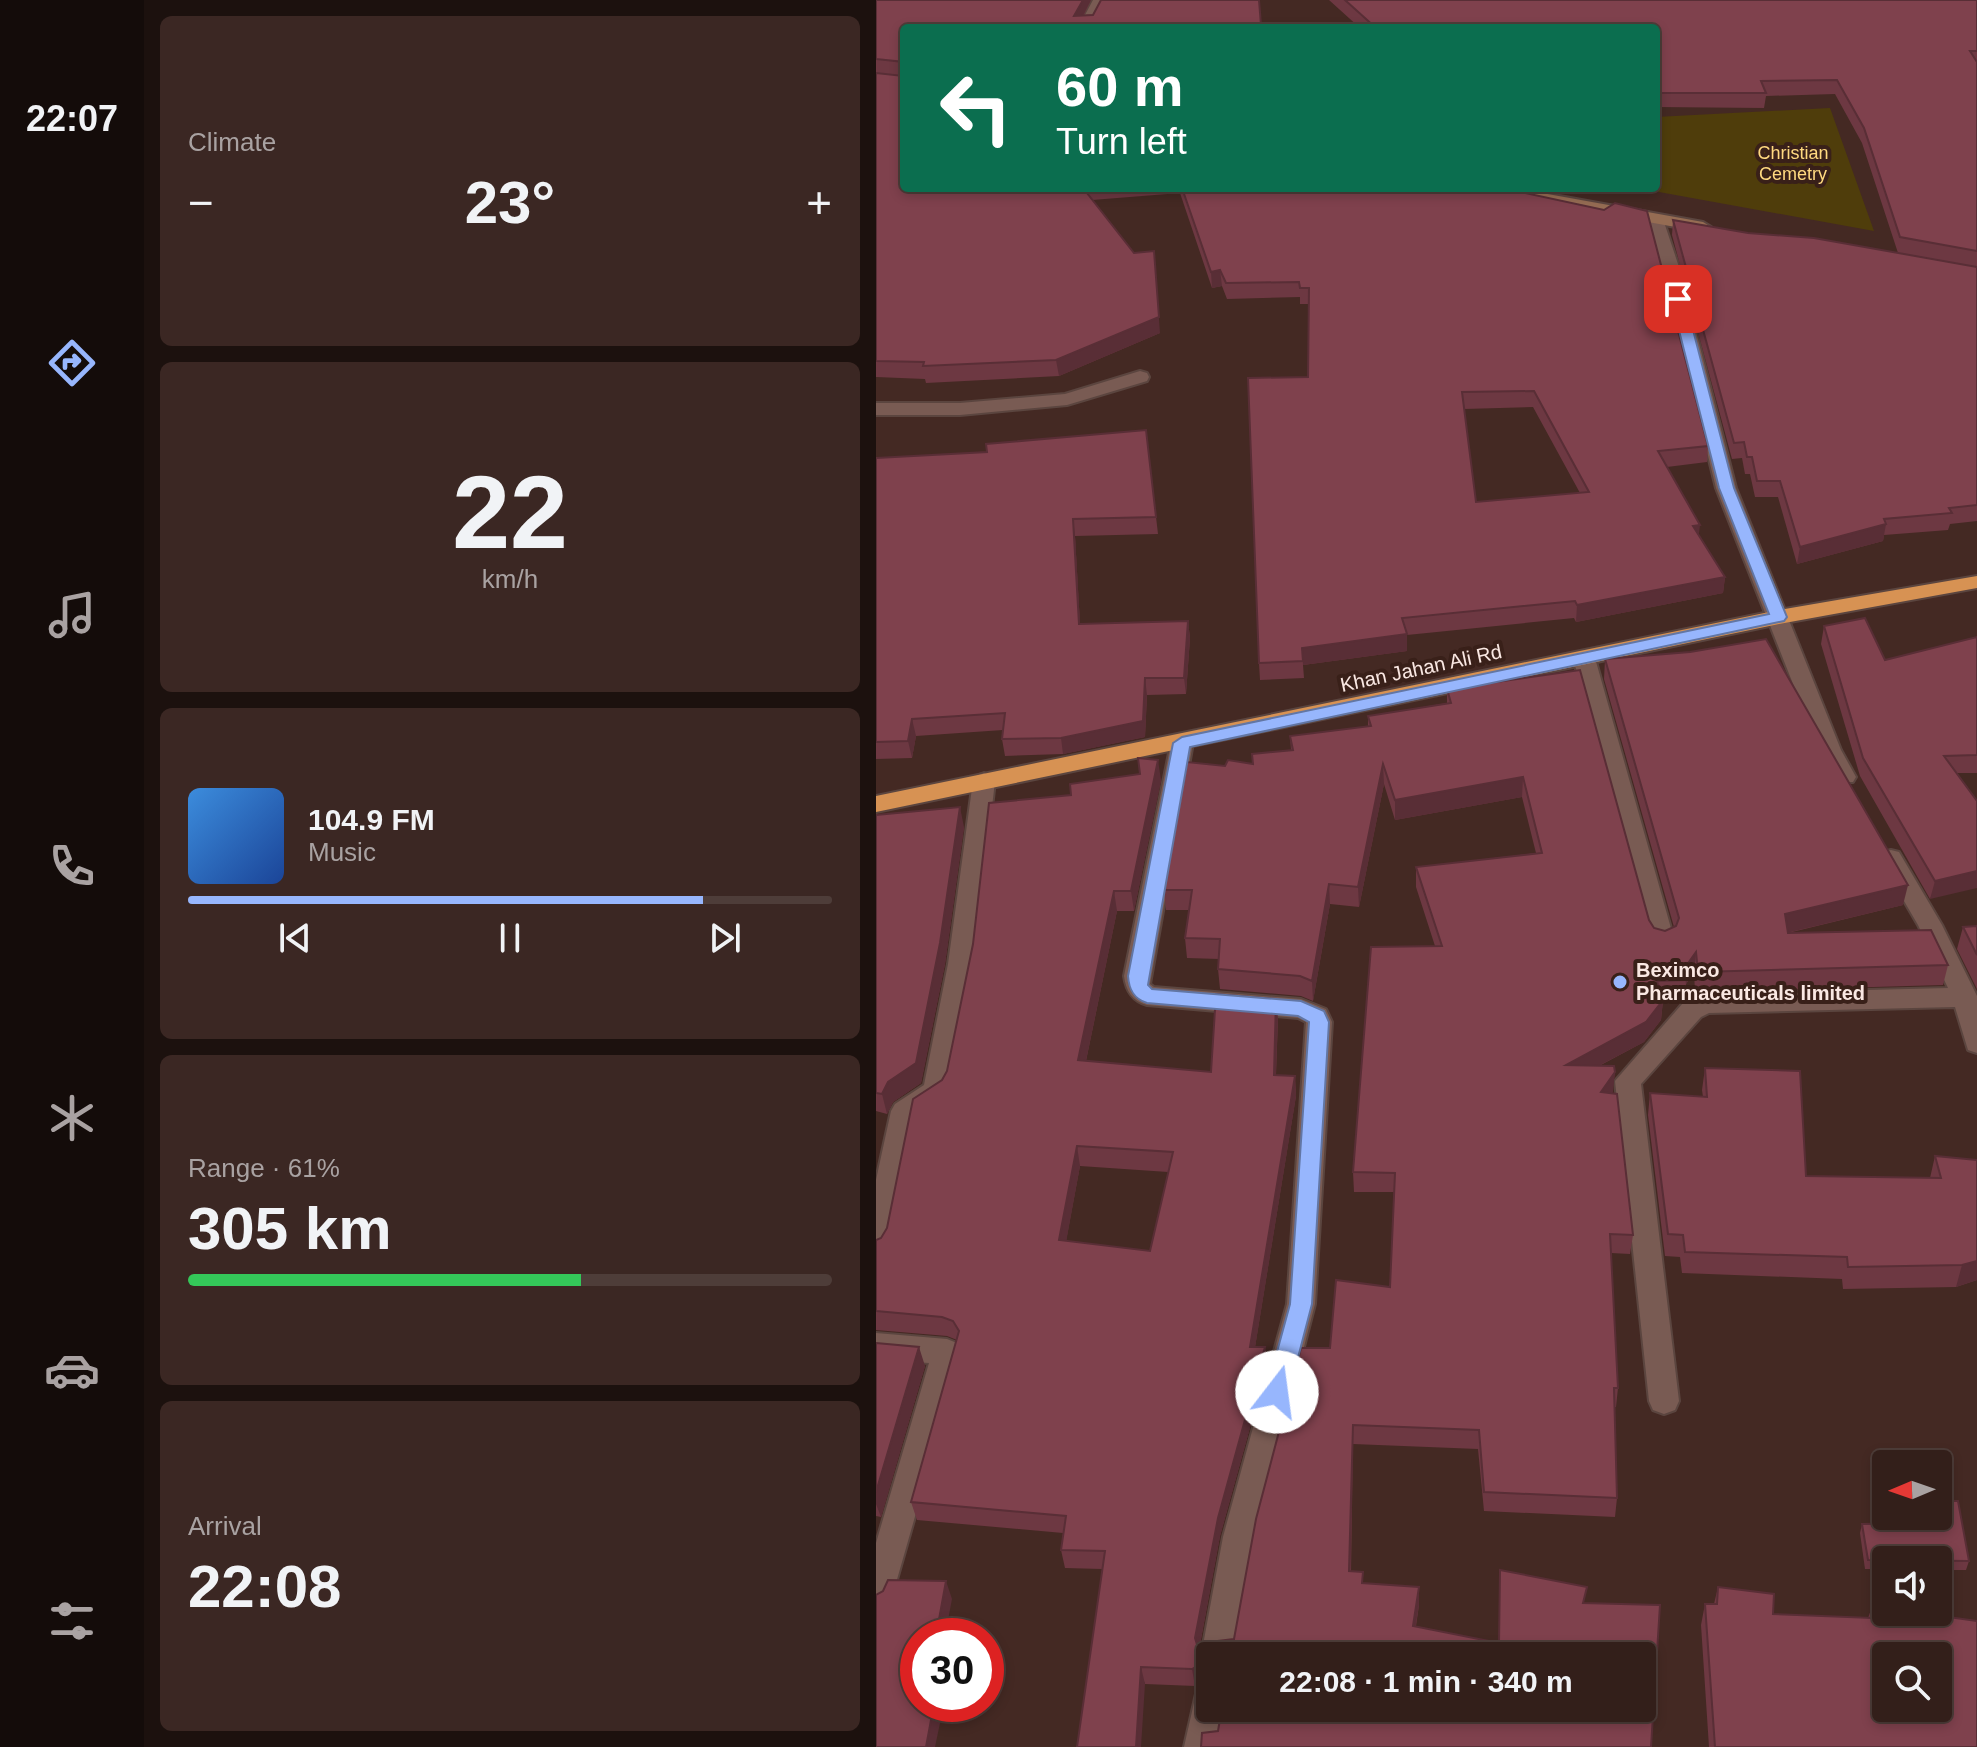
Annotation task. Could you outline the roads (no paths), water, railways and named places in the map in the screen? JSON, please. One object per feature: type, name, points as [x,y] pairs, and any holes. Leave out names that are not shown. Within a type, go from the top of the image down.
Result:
[{"type":"highway","name":"Khan Jahan Ali Rd","points":[[876,804],[1779,617],[1977,582]]},
{"type":"street","points":[[1087,24],[1100,0]]},
{"type":"street","points":[[1510,192],[1715,229]]},
{"type":"street","points":[[1655,219],[1672,273],[1726,488],[1830,750],[1853,790]]},
{"type":"street","points":[[876,409],[960,409],[1067,399],[1140,377]]},
{"type":"street","points":[[1584,658],[1662,939]]},
{"type":"street","points":[[1182,743],[1137,976],[1138,987],[1147,996],[1301,1009],[1317,1016],[1319,1022],[1301,1304],[1239,1537],[1220,1642]]},
{"type":"street","points":[[876,1247],[904,1111],[936,1090],[961,964],[984,781]]},
{"type":"street","points":[[1884,844],[1930,925],[1965,997],[1977,1043]]},
{"type":"street","points":[[1664,1401],[1628,1081],[1692,1010],[1707,1004],[1965,997]]},
{"type":"street","points":[[876,1346],[947,1352],[876,1597]]},
{"type":"street","points":[[1201,1747],[1205,1722]]},
{"type":"place","name":"Beximco Pharmaceuticals limited","points":[[1620,982]]},
{"type":"park label","name":"Christian Cemetry","points":[[1793,163]]}]
